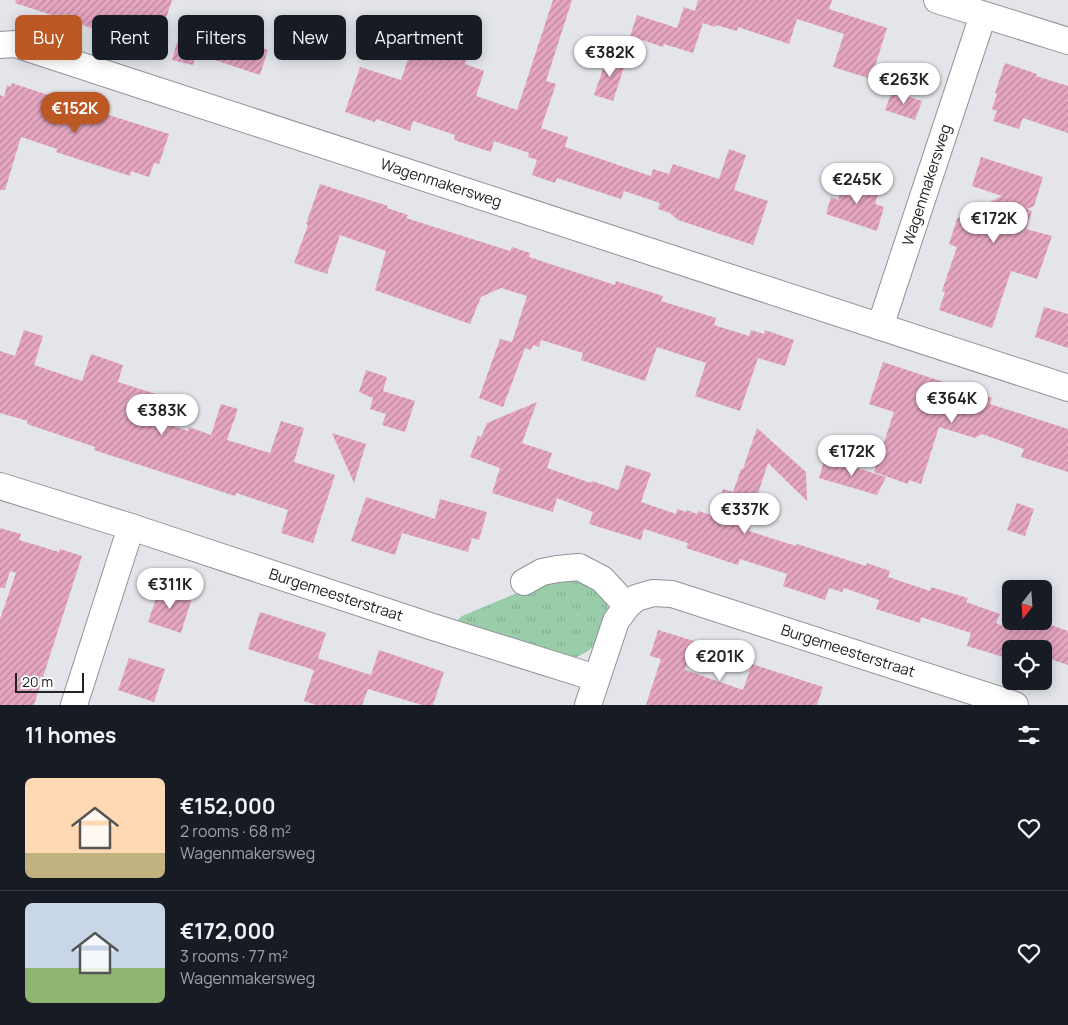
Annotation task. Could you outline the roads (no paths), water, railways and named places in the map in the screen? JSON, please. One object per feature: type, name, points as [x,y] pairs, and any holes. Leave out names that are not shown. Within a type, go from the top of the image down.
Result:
[{"type":"street","points":[[937,0],[1068,41]]},
{"type":"street","name":"Wagenmakersweg","points":[[880,327],[984,15]]},
{"type":"street","name":"Wagenmakersweg","points":[[0,44],[15,44],[1068,388]]},
{"type":"street","name":"Burgemeesterstraat","points":[[0,486],[596,678],[616,621],[627,606],[636,598],[652,593],[672,594],[1014,705]]},
{"type":"street","points":[[74,705],[131,527]]},
{"type":"street","points":[[524,582],[542,572],[579,567],[602,578],[627,606]]},
{"type":"street","points":[[588,705],[596,678]]}]
